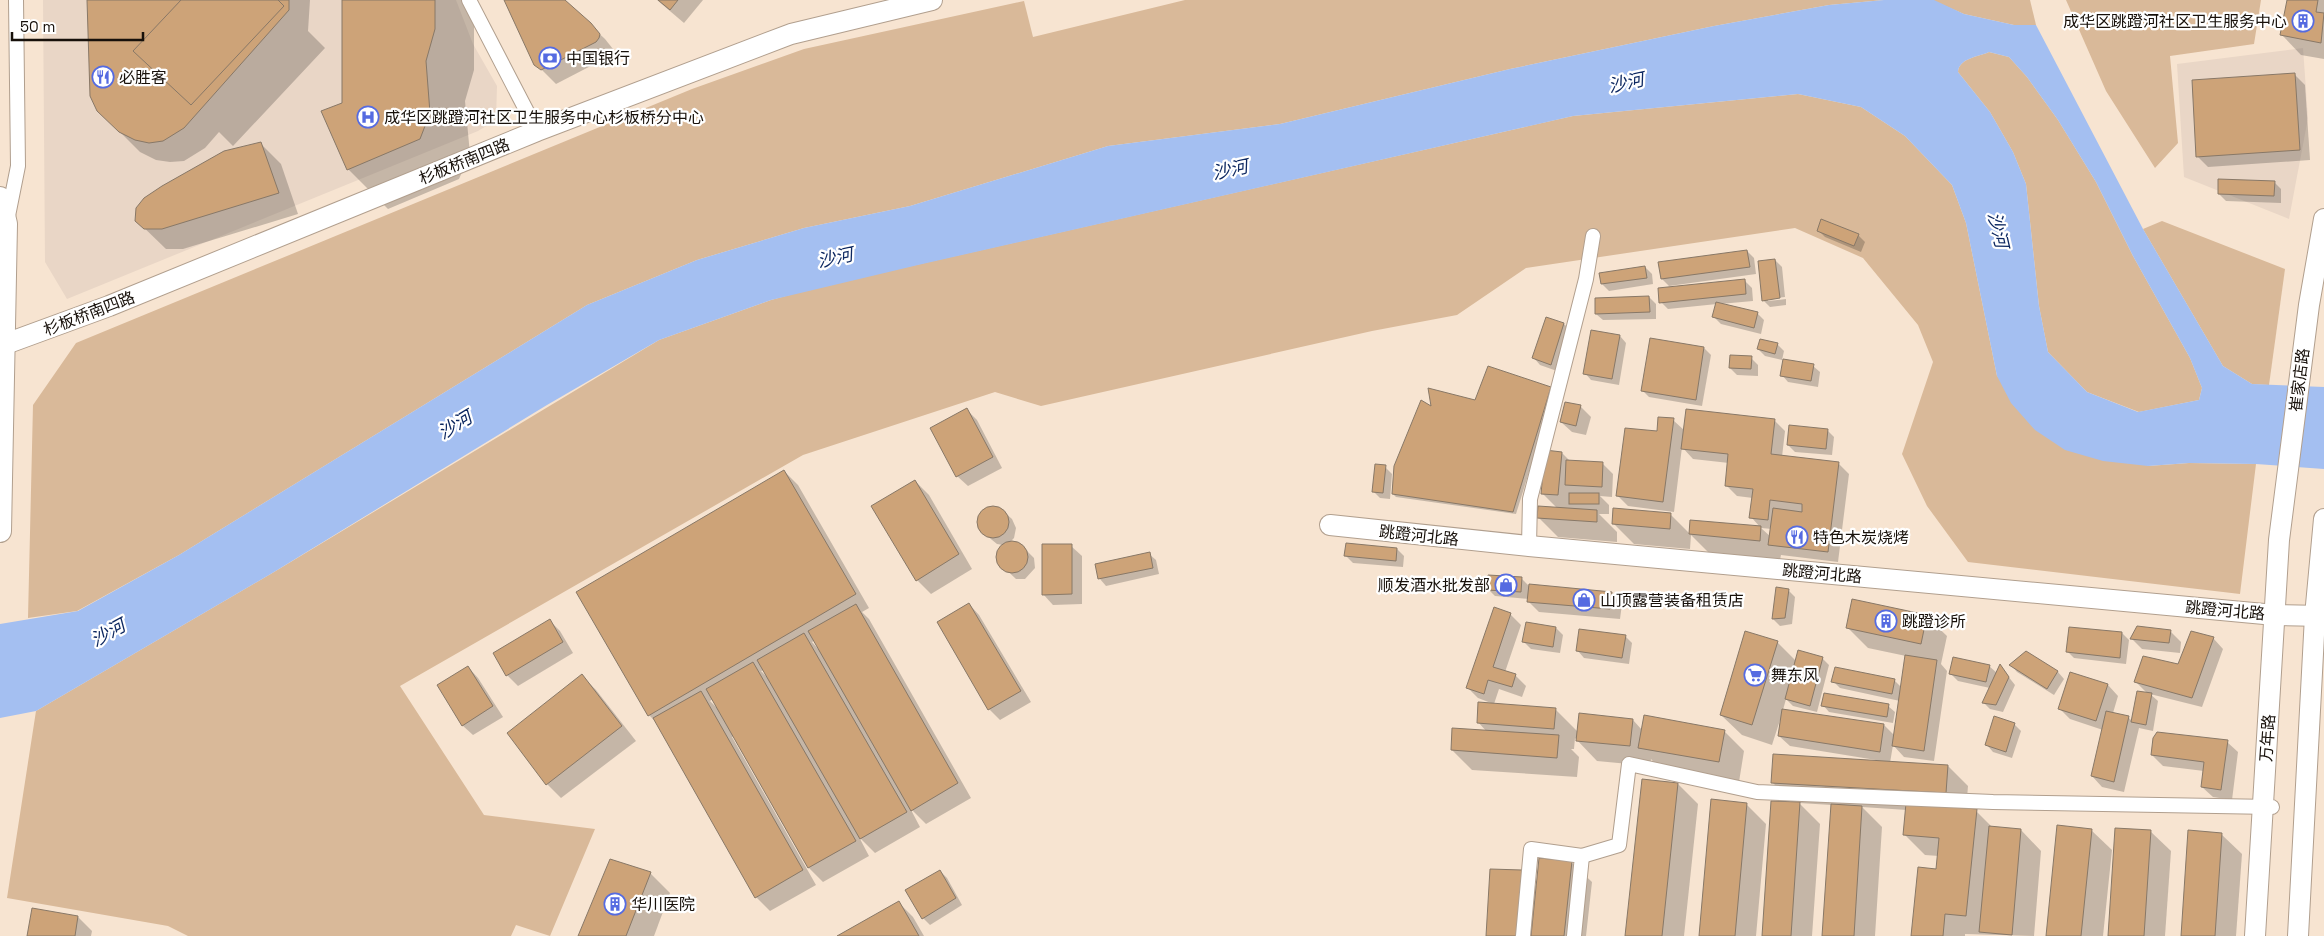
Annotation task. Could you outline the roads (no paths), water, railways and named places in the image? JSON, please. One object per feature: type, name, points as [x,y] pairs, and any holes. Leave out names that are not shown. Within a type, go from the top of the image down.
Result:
[{"type":"main road","points":[[0,198],[6,224],[2,345],[0,532]]},
{"type":"street","points":[[6,224],[18,166],[16,0]]},
{"type":"street","points":[[469,0],[537,131]]},
{"type":"street","name":"杉板桥南四路","points":[[2,345],[109,306],[537,131],[791,34],[932,0]]},
{"type":"street","name":"崔家店路","points":[[2279,540],[2309,306],[2324,219]]},
{"type":"street","points":[[1529,546],[1530,499],[1586,279],[1593,236]]},
{"type":"street","points":[[2298,936],[2319,616],[2320,546],[2324,519]]},
{"type":"street","name":"跳蹬河北路","points":[[1330,525],[1529,546],[2275,615],[2319,616]]},
{"type":"street","name":"万年路","points":[[2255,936],[2267,807],[2279,540]]},
{"type":"street","points":[[1523,936],[1531,848],[1582,856],[1619,846],[1629,764],[1757,792],[1993,802],[2267,807]]},
{"type":"street","points":[[1574,936],[1582,856]]},
{"type":"water","name":"沙河","points":[[1884,0],[1934,0],[1964,14],[2014,25],[2036,25],[2143,229],[2223,366],[2252,384],[2324,387],[2324,469],[2256,464],[2189,463],[2148,466],[2103,461],[2065,450],[2035,430],[2011,403],[1997,376],[1966,223],[1952,185],[1905,136],[1861,107],[1798,94],[1573,116],[771,300],[659,340],[547,405],[274,572],[36,711],[0,718],[0,624],[78,611],[179,555],[587,305],[697,260],[804,228],[910,206],[1108,146],[1280,124],[1510,69],[1714,26],[1829,5]],"holes":[[[1989,52],[2009,57],[2027,77],[2058,120],[2096,182],[2133,256],[2190,358],[2202,388],[2199,400],[2138,412],[2087,392],[2048,352],[2039,306],[2026,184],[2013,152],[1990,112],[1958,72],[1959,67],[1965,61]]]},
{"type":"place","name":"成华区跳蹬河社区卫生服务中心","points":[[2303,21]]},
{"type":"place","name":"中国银行","points":[[550,58]]},
{"type":"place","name":"必胜客","points":[[103,77]]},
{"type":"place","name":"成华区跳蹬河社区卫生服务中心杉板桥分中心","points":[[368,117]]},
{"type":"place","name":"特色木炭烧烤","points":[[1797,537]]},
{"type":"place","name":"顺发酒水批发部","points":[[1506,585]]},
{"type":"place","name":"山顶露营装备租赁店","points":[[1584,600]]},
{"type":"place","name":"跳蹬诊所","points":[[1886,621]]},
{"type":"place","name":"舞东风","points":[[1755,675]]},
{"type":"place","name":"华川医院","points":[[615,904]]}]
